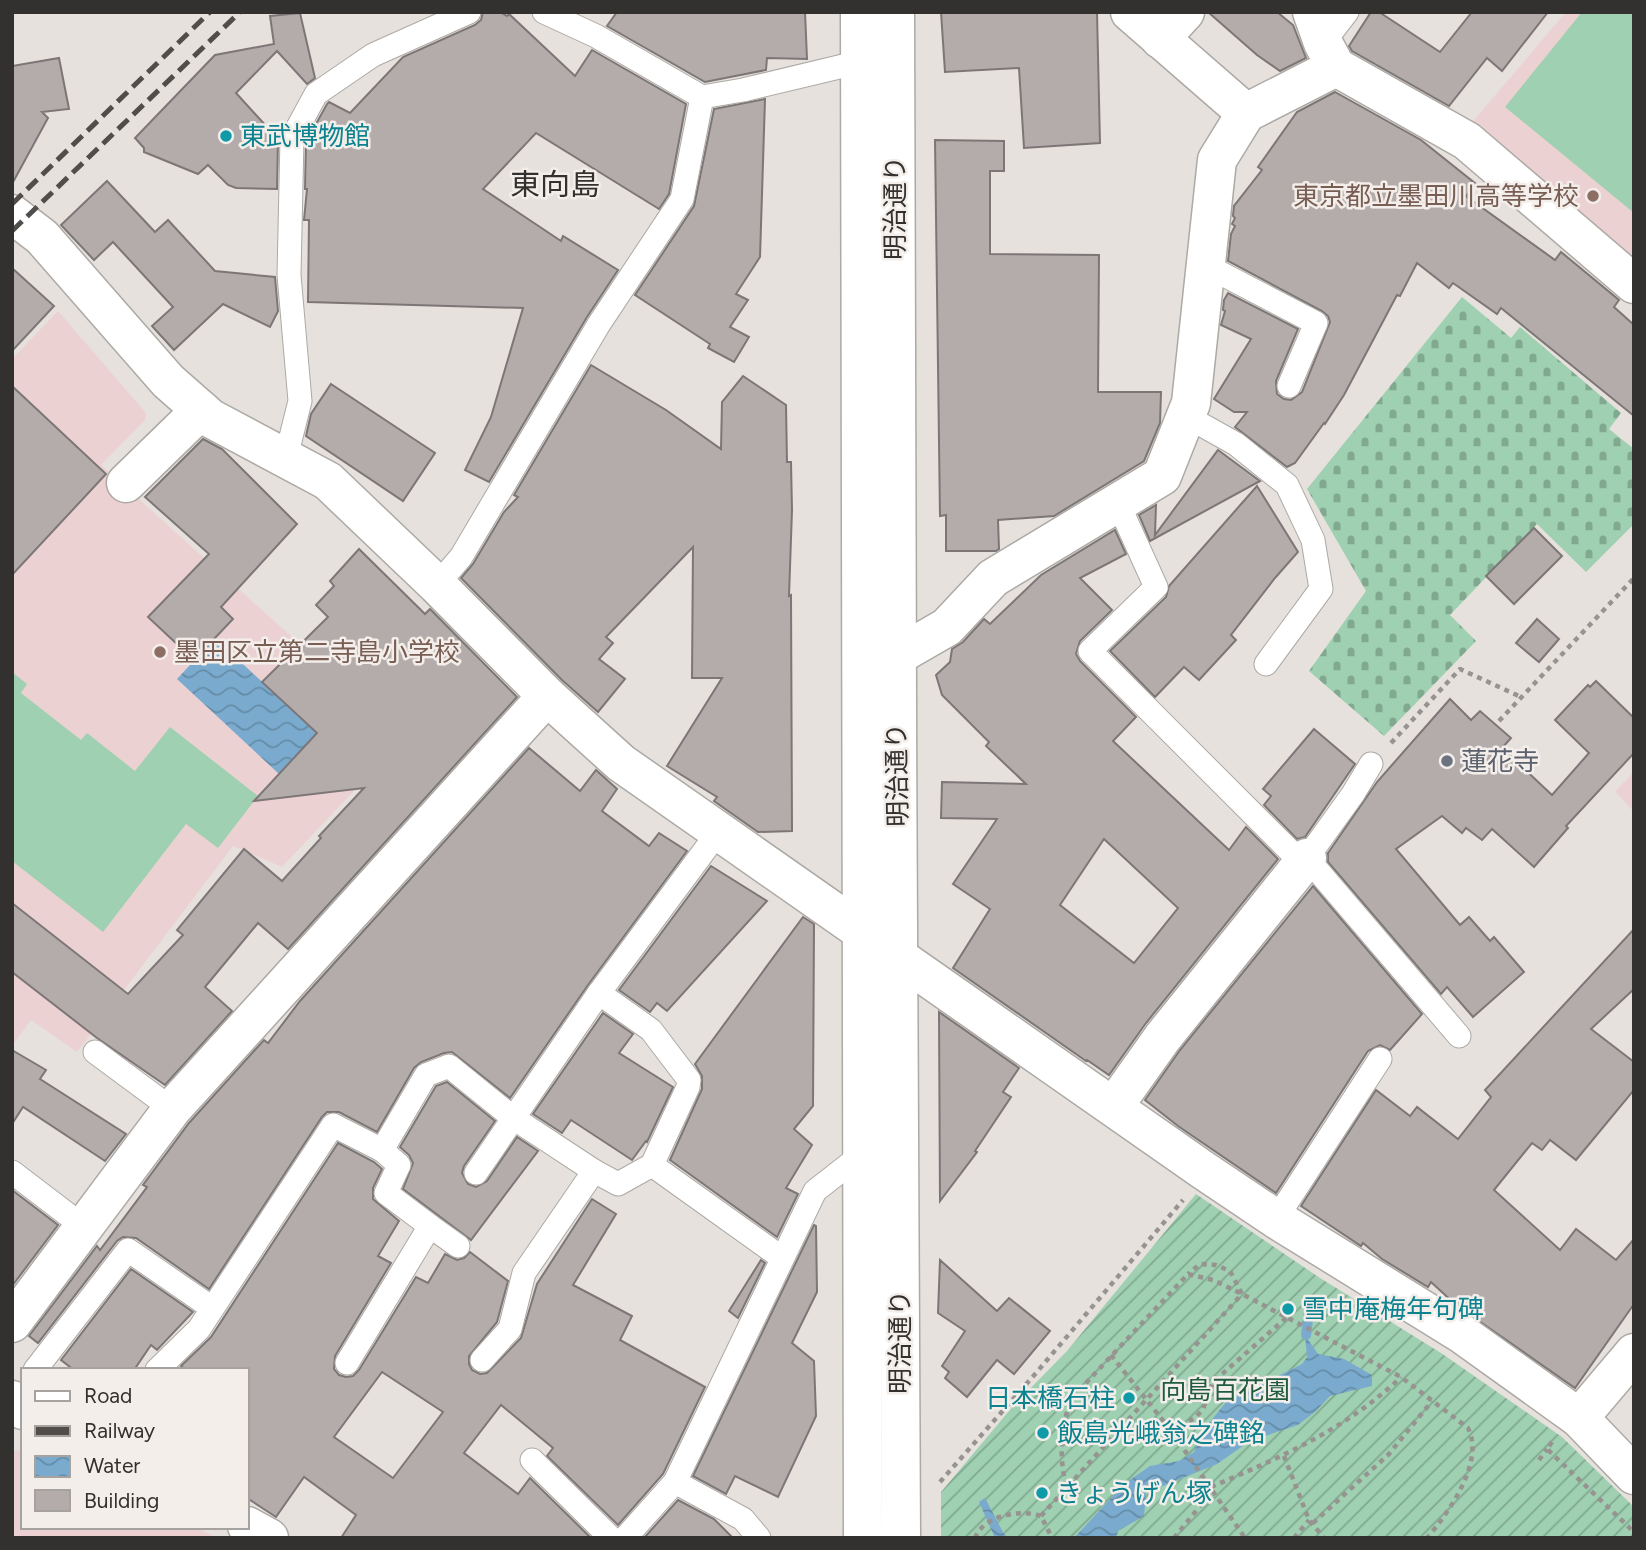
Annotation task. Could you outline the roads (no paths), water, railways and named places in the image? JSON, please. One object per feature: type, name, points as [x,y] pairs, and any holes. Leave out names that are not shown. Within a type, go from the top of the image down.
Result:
[{"type":"street","name":"明治通り","points":[[860,12],[863,1538]]},
{"type":"street","name":"明治通り","points":[[895,12],[895,657],[901,1538]]},
{"type":"street","points":[[1130,12],[1172,26],[1245,113]]},
{"type":"street","points":[[895,657],[947,627],[993,578],[1162,476],[1191,403],[1217,160],[1245,113],[1324,41],[1467,141],[1634,284]]},
{"type":"street","points":[[12,214],[42,237],[168,381],[210,418],[328,481],[437,585],[547,696],[621,763],[1202,1170],[1462,1334],[1579,1418],[1634,1475]]},
{"type":"street","points":[[126,484],[201,410]]},
{"type":"street","points":[[12,1323],[172,1109],[547,696]]},
{"type":"street","points":[[1114,1107],[1163,1037],[1307,858]]},
{"type":"street","points":[[1579,1418],[1634,1353]]},
{"type":"street","points":[[248,1527],[269,1538]]},
{"type":"lane","points":[[286,457],[300,401],[289,275],[292,138],[316,94],[373,55],[469,12]]},
{"type":"lane","points":[[544,12],[596,36],[702,97],[860,62]]},
{"type":"lane","points":[[1324,41],[1347,12]]},
{"type":"lane","points":[[437,585],[461,557],[600,324],[682,199],[702,97]]},
{"type":"lane","points":[[1207,266],[1316,323],[1289,386]]},
{"type":"lane","points":[[1186,416],[1236,444],[1287,485],[1312,540],[1321,589],[1266,664]]},
{"type":"lane","points":[[1117,501],[1156,587],[1090,651],[1296,857],[1307,858],[1459,1036]]},
{"type":"lane","points":[[1307,858],[1371,764]]},
{"type":"lane","points":[[476,1173],[512,1117],[600,993],[719,831]]},
{"type":"lane","points":[[382,1150],[426,1075],[449,1066],[512,1117],[618,1184],[652,1166],[689,1080],[651,1030],[600,993]]},
{"type":"lane","points":[[95,1052],[172,1109]]},
{"type":"lane","points":[[1276,1219],[1380,1059]]},
{"type":"lane","points":[[159,1368],[199,1329],[333,1125],[382,1150],[399,1164],[386,1193],[458,1246]]},
{"type":"lane","points":[[625,1538],[675,1482],[815,1191],[861,1155]]},
{"type":"lane","points":[[652,1166],[782,1258]]},
{"type":"lane","points":[[482,1360],[510,1329],[524,1273],[594,1171]]},
{"type":"lane","points":[[12,1172],[84,1227]]},
{"type":"lane","points":[[347,1363],[430,1226]]},
{"type":"lane","points":[[37,1368],[128,1250],[212,1308]]},
{"type":"lane","points":[[532,1460],[611,1538]]},
{"type":"lane","points":[[675,1482],[743,1519],[759,1538]]},
{"type":"water","points":[[215,638],[317,733],[279,774],[177,679]]},
{"type":"water","points":[[1305,1335],[1318,1354],[1344,1359],[1372,1375],[1372,1386],[1330,1396],[1298,1425],[1250,1441],[1217,1464],[1146,1493],[1144,1516],[1118,1531],[1116,1538],[1074,1538],[1124,1484],[1150,1466],[1179,1461],[1194,1452],[1201,1433],[1226,1402],[1302,1364],[1307,1357]]},
{"type":"water","points":[[985,1498],[1008,1538],[995,1538],[979,1502]]},
{"type":"waterway","points":[[1306,1335],[1310,1304]]},
{"type":"railway","points":[[12,204],[210,12]]},
{"type":"railway","points":[[12,231],[240,12]]},
{"type":"place","name":"東武博物館","points":[[226,136]]},
{"type":"place","name":"東京都立墨田川高等学校","points":[[1593,196]]},
{"type":"place","name":"墨田区立第二寺島小学校","points":[[160,652]]},
{"type":"place","name":"蓮花寺","points":[[1447,761]]},
{"type":"place","name":"雪中庵梅年句碑","points":[[1288,1309]]},
{"type":"place","name":"日本橋石柱","points":[[1129,1398]]},
{"type":"place","name":"飯島光峨翁之碑銘","points":[[1043,1433]]},
{"type":"place","name":"きょうげん塚","points":[[1042,1493]]},
{"type":"district","name":"東向島","points":[[555,184]]},
{"type":"park label","name":"向島百花園","points":[[1225,1390]]}]
